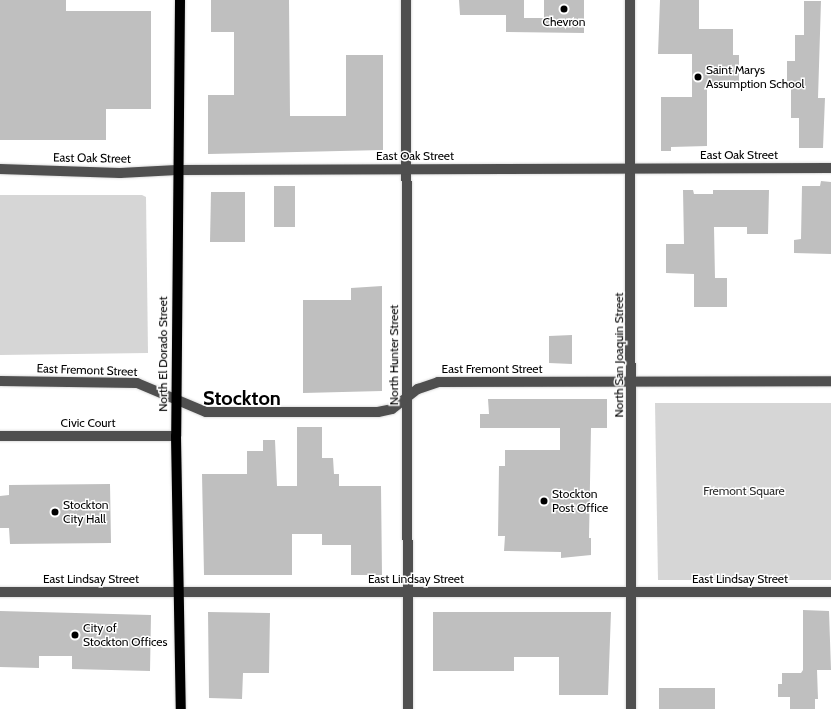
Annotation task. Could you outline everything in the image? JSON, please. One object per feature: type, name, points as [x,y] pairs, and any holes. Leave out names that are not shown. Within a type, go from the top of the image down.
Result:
[{"type":"main road","name":"North El Dorado Street","points":[[180,0],[177,170],[176,436],[181,709]]},
{"type":"street","name":"North Hunter Street","points":[[406,0],[408,709]]},
{"type":"street","name":"North San Joaquin Street","points":[[630,0],[632,381],[631,709]]},
{"type":"street","name":"East Oak Street","points":[[0,169],[120,173],[177,170],[831,168]]},
{"type":"street","name":"East Fremont Street","points":[[0,381],[137,383],[206,412],[378,412],[392,408],[407,396],[429,384],[438,382],[831,381]]},
{"type":"street","name":"Civic Court","points":[[0,436],[176,436]]},
{"type":"street","name":"East Lindsay Street","points":[[0,592],[831,592]]},
{"type":"green space","points":[[0,195],[142,195],[146,197],[148,353],[0,355]]},
{"type":"green space","name":"Fremont Square","points":[[655,403],[831,403],[831,580],[658,580]]},
{"type":"building","points":[[0,0],[66,0],[66,11],[151,11],[151,109],[106,109],[106,140],[0,140]]},
{"type":"building","points":[[211,0],[289,0],[290,116],[346,116],[346,55],[383,55],[383,150],[208,154],[208,95],[234,95],[234,32],[211,32]]},
{"type":"building","points":[[459,0],[524,0],[524,18],[544,18],[544,0],[584,0],[584,33],[506,32],[506,15],[460,15]]},
{"type":"building","points":[[660,0],[699,0],[699,29],[733,29],[733,55],[739,55],[739,85],[707,85],[707,146],[671,147],[671,151],[661,151],[661,97],[692,97],[692,54],[658,54]]},
{"type":"building","points":[[804,1],[821,1],[818,98],[825,98],[823,148],[799,148],[799,118],[791,118],[791,81],[787,81],[787,61],[795,61],[795,35],[804,35]]},
{"type":"building","points":[[821,181],[831,182],[831,254],[794,253],[794,240],[801,239],[802,186],[820,186]]},
{"type":"building","points":[[274,186],[295,186],[295,227],[274,227]]},
{"type":"building","points":[[683,190],[693,190],[694,194],[713,194],[713,190],[769,190],[768,234],[747,234],[747,227],[714,227],[715,278],[727,278],[727,307],[694,307],[694,274],[666,273],[666,244],[684,244]]},
{"type":"building","points":[[211,192],[245,192],[245,242],[210,242]]},
{"type":"building","points":[[382,286],[382,391],[303,393],[303,300],[351,300],[351,288]]},
{"type":"building","points":[[572,335],[572,364],[549,363],[549,336]]},
{"type":"building","name":"Stockton Post Office","points":[[488,399],[607,399],[607,428],[591,428],[589,538],[591,538],[591,555],[561,558],[561,552],[504,551],[505,536],[498,536],[499,466],[505,466],[505,450],[560,450],[560,428],[480,428],[480,414],[489,414]]},
{"type":"building","points":[[297,427],[322,427],[322,458],[333,458],[334,474],[339,474],[339,486],[381,486],[382,575],[351,575],[351,545],[322,545],[322,534],[292,534],[292,575],[204,575],[202,474],[247,474],[247,451],[263,451],[263,440],[275,440],[277,486],[297,486]]},
{"type":"building","name":"Stockton City Hall","points":[[110,484],[111,543],[10,544],[9,528],[0,528],[0,496],[9,495],[9,485]]},
{"type":"building","points":[[803,610],[829,611],[831,670],[817,670],[818,699],[815,699],[815,709],[790,709],[790,697],[778,697],[778,684],[782,684],[782,673],[801,673],[803,670]]},
{"type":"building","name":"City of Stockton Offices","points":[[0,611],[151,615],[150,671],[72,669],[72,656],[39,656],[39,668],[0,667]]},
{"type":"building","points":[[208,612],[270,613],[269,673],[243,673],[242,699],[209,698]]},
{"type":"building","points":[[433,612],[611,612],[608,695],[559,695],[559,657],[514,657],[514,671],[433,671]]},
{"type":"building","points":[[659,688],[715,688],[715,709],[659,709]]},
{"type":"place","name":"Chevron","points":[[564,9]]},
{"type":"place","name":"Saint Marys Assumption School","points":[[698,77]]},
{"type":"place","name":"Stockton Post Office","points":[[544,501]]},
{"type":"place","name":"Stockton City Hall","points":[[55,512]]},
{"type":"place","name":"City of Stockton Offices","points":[[75,635]]},
{"type":"district","name":"Stockton","points":[[242,398]]}]
